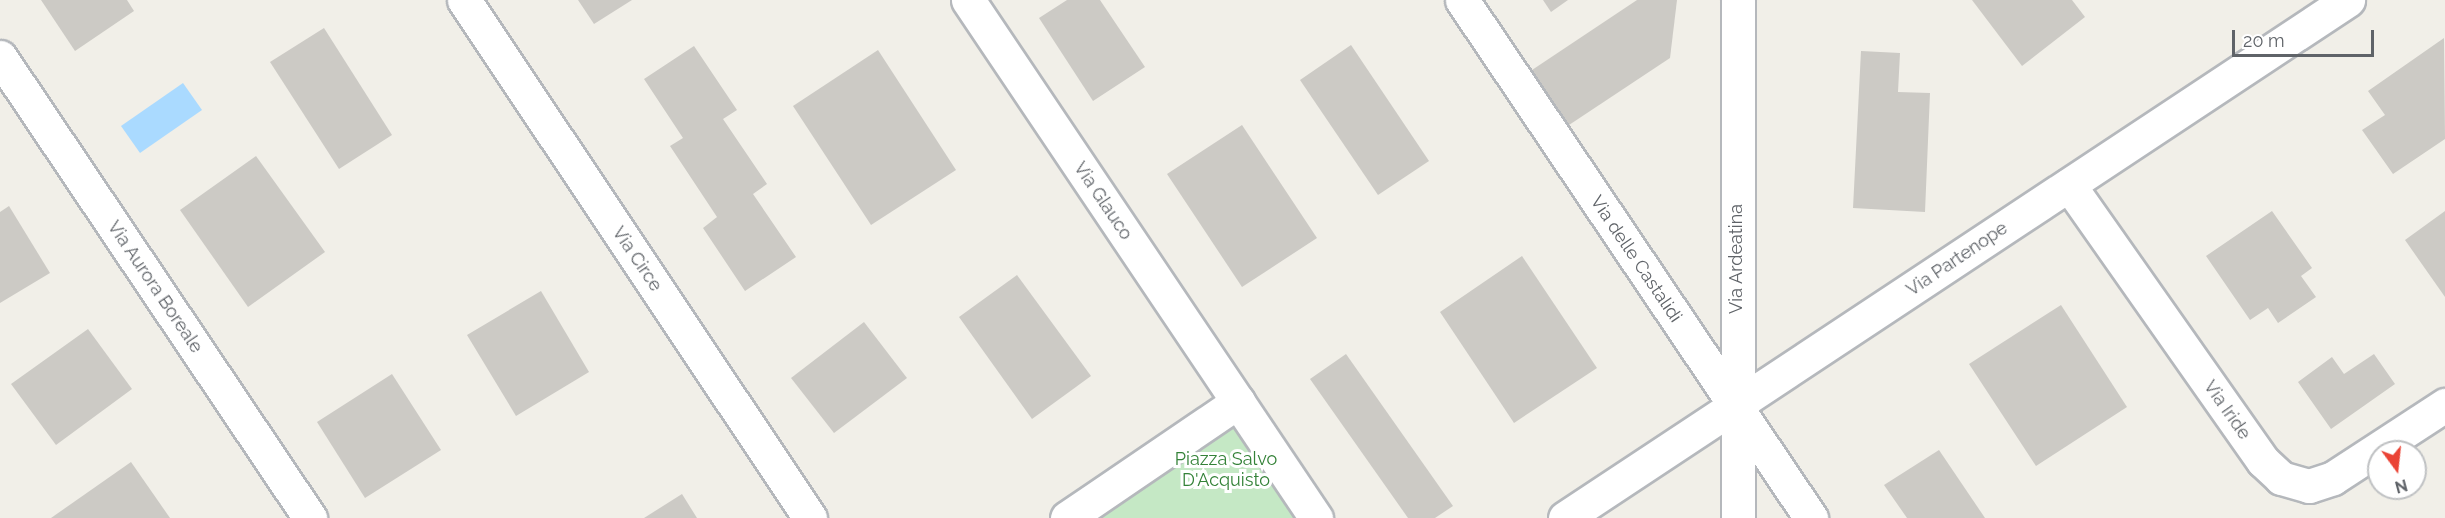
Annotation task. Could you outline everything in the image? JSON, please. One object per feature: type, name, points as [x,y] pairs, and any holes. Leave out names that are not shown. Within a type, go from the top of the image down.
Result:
[{"type":"street","name":"Via Circe","points":[[464,0],[810,518]]},
{"type":"street","name":"Via Glauco","points":[[968,0],[1238,402]]},
{"type":"street","name":"Via delle Castalidi","points":[[1462,0],[1811,518]]},
{"type":"street","name":"Via Ardeatina","points":[[1738,0],[1734,406],[1738,518]]},
{"type":"street","name":"Via Partenope","points":[[1565,518],[2348,0]]},
{"type":"street","name":"Via Aurora Boreale","points":[[0,57],[310,518]]},
{"type":"street","name":"Via Iride","points":[[2069,185],[2263,461],[2282,478],[2308,486],[2333,478],[2445,405]]},
{"type":"street","points":[[1067,518],[1238,402],[1316,518]]},
{"type":"green space","name":"Piazza Salvo D'Acquisto","points":[[1238,402],[1316,518],[1072,518]]},
{"type":"water","points":[[183,83],[202,110],[140,153],[121,126]]},
{"type":"building","points":[[41,0],[127,0],[134,11],[75,51]]},
{"type":"building","points":[[578,0],[632,0],[594,24]]},
{"type":"building","points":[[1067,0],[1100,0],[1145,67],[1093,101],[1039,18]]},
{"type":"building","points":[[1543,0],[1568,0],[1551,12]]},
{"type":"building","points":[[1637,0],[1677,0],[1670,58],[1566,127],[1529,72]]},
{"type":"building","points":[[1972,0],[2072,0],[2085,17],[2022,66]]},
{"type":"building","points":[[324,28],[392,135],[339,169],[270,62]]},
{"type":"building","points":[[2444,38],[2445,139],[2393,174],[2362,130],[2385,115],[2368,91]]},
{"type":"building","points":[[1351,45],[1429,161],[1378,195],[1300,80]]},
{"type":"building","points":[[694,46],[737,110],[723,119],[767,184],[753,194],[796,257],[745,291],[703,228],[717,217],[670,146],[683,138],[644,79]]},
{"type":"building","points":[[878,50],[956,170],[871,225],[793,106]]},
{"type":"building","points":[[1861,51],[1900,53],[1898,92],[1930,93],[1925,212],[1853,208]]},
{"type":"building","points":[[1242,125],[1317,238],[1242,287],[1167,174]]},
{"type":"building","points":[[256,156],[325,252],[248,307],[180,210]]},
{"type":"building","points":[[9,206],[50,273],[0,303],[0,212]]},
{"type":"building","points":[[2272,211],[2312,268],[2301,276],[2316,297],[2278,323],[2268,308],[2250,320],[2206,256]]},
{"type":"building","points":[[2445,211],[2445,297],[2405,240]]},
{"type":"building","points":[[1522,256],[1597,368],[1514,423],[1440,312]]},
{"type":"building","points":[[1017,275],[1091,376],[1032,419],[959,317]]},
{"type":"building","points":[[541,291],[589,372],[516,416],[467,335]]},
{"type":"building","points":[[2061,305],[2127,407],[2036,466],[1969,364]]},
{"type":"building","points":[[864,322],[907,378],[834,433],[791,378]]},
{"type":"building","points":[[88,329],[132,389],[56,445],[11,384]]},
{"type":"building","points":[[1346,354],[1453,506],[1435,518],[1408,518],[1310,379]]},
{"type":"building","points":[[2374,354],[2395,384],[2331,429],[2298,382],[2332,357],[2344,374]]},
{"type":"building","points":[[392,374],[441,450],[365,498],[317,422]]},
{"type":"building","points":[[1939,450],[1985,518],[1907,518],[1884,485]]},
{"type":"building","points":[[131,462],[170,518],[51,518]]},
{"type":"building","points":[[682,494],[697,518],[644,518]]}]
